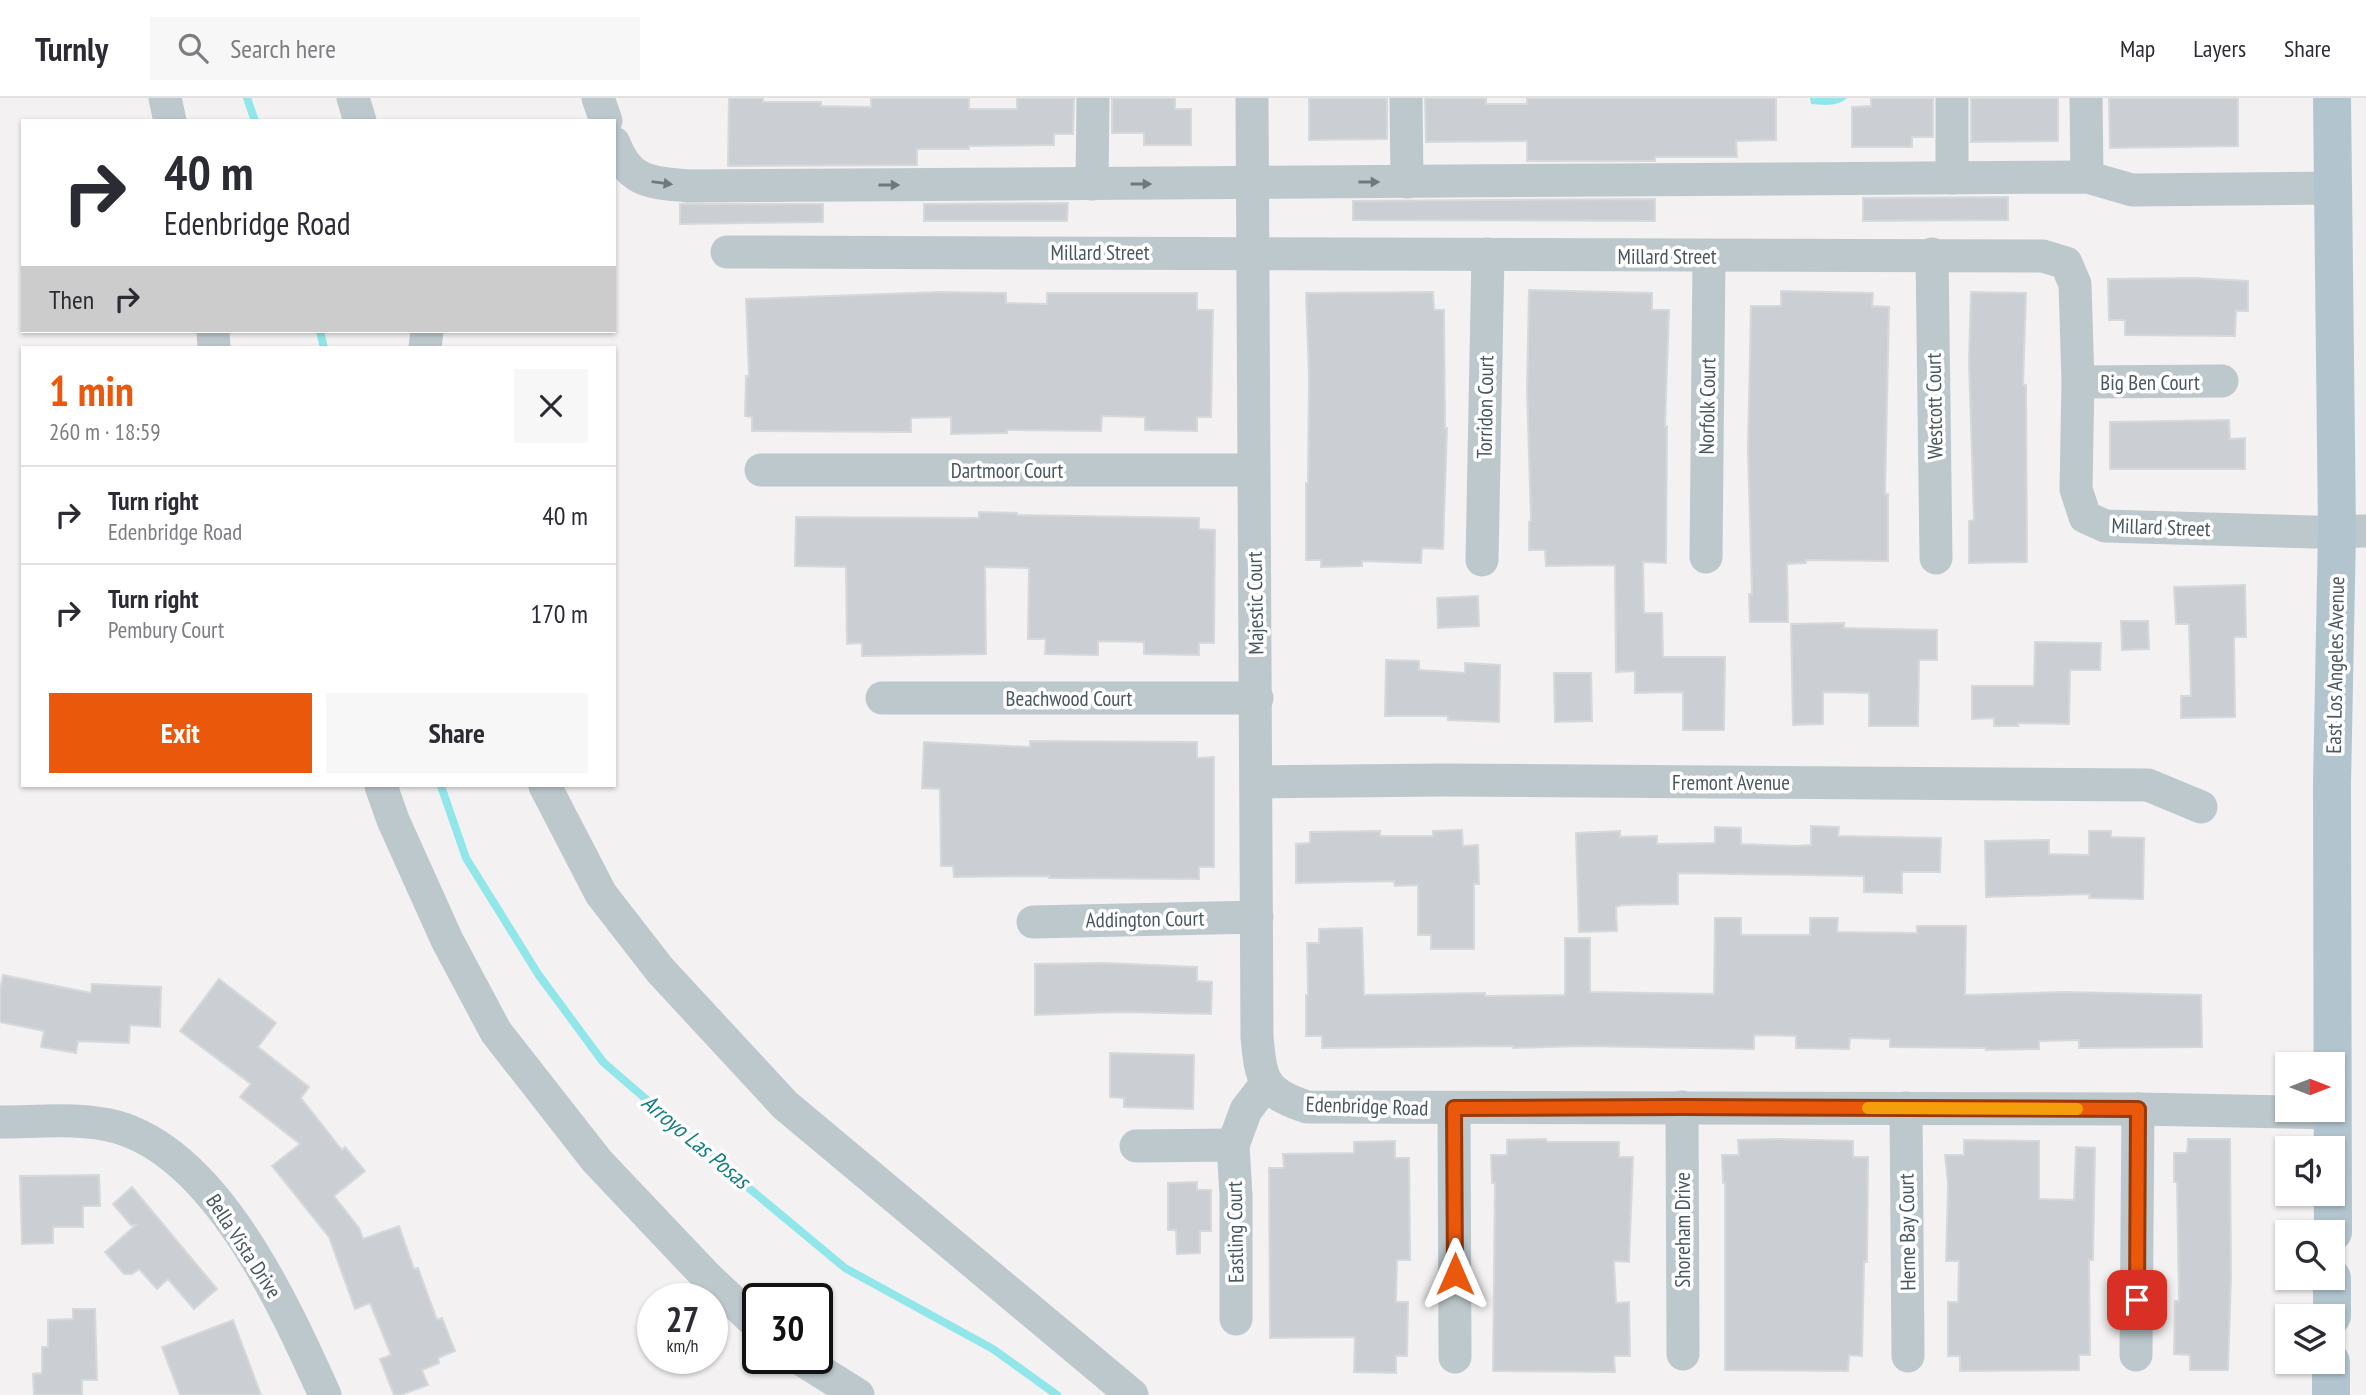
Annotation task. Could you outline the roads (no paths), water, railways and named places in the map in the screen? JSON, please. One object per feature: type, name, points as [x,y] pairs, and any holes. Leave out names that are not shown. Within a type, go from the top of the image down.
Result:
[{"type":"main road","name":"East Los Angeles Avenue","points":[[2332,98],[2334,188],[2352,531],[2333,784],[2334,1052]]},
{"type":"main road","name":"East Los Angeles Avenue","points":[[2333,1220],[2334,1122]]},
{"type":"main road","points":[[2331,1374],[2331,1395]]},
{"type":"street","points":[[165,98],[170,119]]},
{"type":"street","points":[[353,98],[359,119]]},
{"type":"street","points":[[598,98],[605,119]]},
{"type":"street","points":[[1092,184],[1093,98]]},
{"type":"street","name":"Majestic Court","points":[[1252,98],[1256,1037],[1261,1072],[1275,1091]]},
{"type":"street","points":[[1406,98],[1407,182]]},
{"type":"street","points":[[1952,98],[1952,178]]},
{"type":"street","points":[[2086,98],[2087,177]]},
{"type":"street","points":[[616,148],[621,161],[640,179],[688,186],[2087,177],[2132,190],[2334,188]]},
{"type":"street","name":"Millard Street","points":[[727,251],[2043,256],[2066,263],[2075,284],[2078,382],[2076,489],[2085,517],[2105,526],[2352,531]]},
{"type":"street","name":"Torridon Court","points":[[1482,560],[1488,254]]},
{"type":"street","name":"Westcott Court","points":[[1932,254],[1936,558]]},
{"type":"street","name":"Norfolk Court","points":[[1706,556],[1709,256]]},
{"type":"street","name":"Big Ben Court","points":[[2078,382],[2222,381]]},
{"type":"street","name":"Dartmoor Court","points":[[761,470],[1253,470]]},
{"type":"street","name":"Beachwood Court","points":[[882,698],[1256,698]]},
{"type":"street","name":"Fremont Avenue","points":[[1256,782],[1457,780],[2148,785],[2201,807]]},
{"type":"street","points":[[382,787],[393,820],[447,940],[496,1032],[597,1161],[742,1310]]},
{"type":"street","points":[[546,787],[601,894],[660,970],[785,1105],[1132,1395]]},
{"type":"street","name":"Addington Court","points":[[1033,922],[1256,917]]},
{"type":"street","points":[[1136,1146],[1233,1145],[1246,1110],[1275,1091]]},
{"type":"street","name":"Edenbridge Road","points":[[1275,1091],[1307,1107],[2138,1109],[2275,1112]]},
{"type":"street","name":"Shoreham Drive","points":[[1682,1107],[1683,1354]]},
{"type":"street","points":[[1454,1108],[1455,1357]]},
{"type":"street","name":"Herne Bay Court","points":[[1906,1108],[1908,1356]]},
{"type":"street","points":[[2136,1355],[2138,1109]]},
{"type":"street","name":"Bella Vista Drive","points":[[0,1122],[78,1121],[114,1126],[132,1132],[187,1168],[246,1242],[290,1319],[325,1395]]},
{"type":"street","name":"Eastling Court","points":[[1233,1145],[1236,1319]]},
{"type":"street","points":[[825,1374],[858,1395]]},
{"type":"water","points":[[1810,98],[1847,98],[1839,103],[1825,105],[1811,104]]},
{"type":"waterway","name":"Arroyo Las Posas","points":[[247,98],[254,119]]},
{"type":"waterway","name":"Arroyo Las Posas","points":[[320,333],[324,346]]},
{"type":"waterway","name":"Arroyo Las Posas","points":[[441,787],[466,858],[538,974],[603,1062],[845,1268],[993,1349],[1057,1395]]}]
